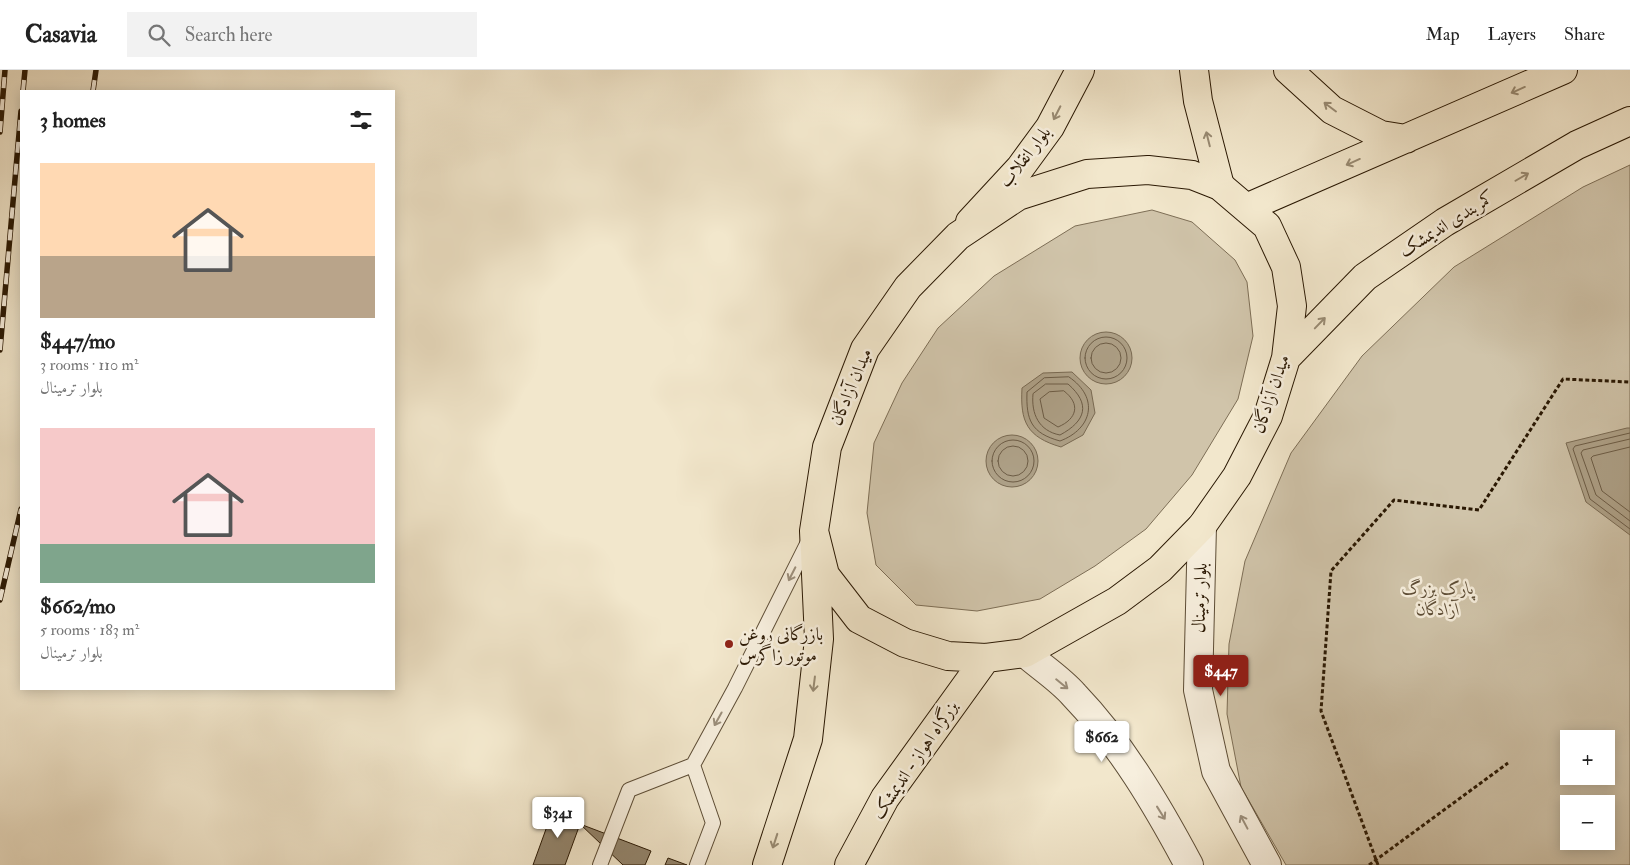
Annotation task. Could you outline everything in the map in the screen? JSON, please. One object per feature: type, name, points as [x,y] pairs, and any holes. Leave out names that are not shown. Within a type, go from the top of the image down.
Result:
[{"type":"main road","name":"بلوار انقلاب","points":[[958,236],[1025,161],[1050,127],[1080,70]]},
{"type":"main road","points":[[1194,70],[1198,101],[1220,186]]},
{"type":"main road","points":[[1288,70],[1332,110],[1381,135],[1406,139]]},
{"type":"main road","points":[[1246,208],[1562,70]]},
{"type":"main road","name":"کمربندی اندیمشک","points":[[1286,358],[1365,277],[1445,222],[1577,145],[1630,122]]},
{"type":"main road","name":"میدان آزادگان","points":[[1148,170],[1192,175],[1220,186],[1267,226],[1286,267],[1292,306],[1286,358],[1268,416],[1237,476],[1202,526],[1160,569],[1117,601],[1025,653],[986,658],[948,656],[906,643],[859,619],[825,575],[814,531],[827,447],[865,349],[908,287],[958,236],[1018,196],[1087,174],[1148,170]]},
{"type":"main road","points":[[767,865],[808,739],[819,638],[814,531]]},
{"type":"main road","name":"بزرگراه اهواز - اندیمشک","points":[[849,865],[885,798],[986,658]]},
{"type":"street","name":"بلوار ترمینال","points":[[1202,526],[1198,690],[1216,771],[1267,865]]},
{"type":"street","points":[[1025,653],[1074,694],[1105,731],[1162,815],[1188,865]]},
{"type":"lane","points":[[600,865],[629,790],[693,766],[735,688],[814,531]]},
{"type":"lane","points":[[693,766],[713,823],[697,865]]},
{"type":"path","points":[[1377,863],[1321,711],[1331,571],[1394,500],[1479,510],[1563,379],[1630,382]]},
{"type":"path","points":[[1370,865],[1377,863],[1508,763]]},
{"type":"green space","name":"پارک بزرگ آزادگان","points":[[1630,165],[1630,865],[1286,865],[1241,787],[1227,714],[1229,644],[1245,561],[1291,453],[1362,356],[1454,267],[1583,187]]},
{"type":"green space","points":[[1152,210],[1192,222],[1235,260],[1247,282],[1253,336],[1238,399],[1192,475],[1146,529],[1095,566],[1040,599],[977,611],[916,605],[876,565],[867,513],[874,443],[902,383],[938,328],[994,276],[1075,226]]},
{"type":"water","points":[[1101,332],[1111,332],[1125,339],[1132,353],[1132,363],[1125,377],[1111,384],[1101,384],[1091,380],[1084,373],[1080,363],[1080,353],[1084,343],[1091,336]]},
{"type":"water","points":[[1072,372],[1091,390],[1095,413],[1083,435],[1061,447],[1040,438],[1028,427],[1022,410],[1022,388],[1043,373]]},
{"type":"water","points":[[1630,428],[1630,535],[1586,502],[1566,443]]},
{"type":"water","points":[[1007,435],[1017,435],[1031,442],[1038,456],[1038,466],[1031,480],[1017,487],[1007,487],[997,483],[990,476],[986,466],[986,456],[990,446],[997,439]]},
{"type":"building","points":[[554,807],[583,818],[565,865],[533,865]]},
{"type":"building","points":[[580,824],[651,851],[645,865],[623,865]]},
{"type":"building","points":[[668,858],[687,865],[665,865]]},
{"type":"railway","points":[[0,132],[5,70]]},
{"type":"railway","points":[[23,90],[25,70]]},
{"type":"railway","points":[[93,90],[96,70]]},
{"type":"railway","points":[[0,350],[20,122]]},
{"type":"railway","points":[[0,600],[20,513]]},
{"type":"place","name":"بازرگانی روغن موتور زاگرس","points":[[729,644]]}]
